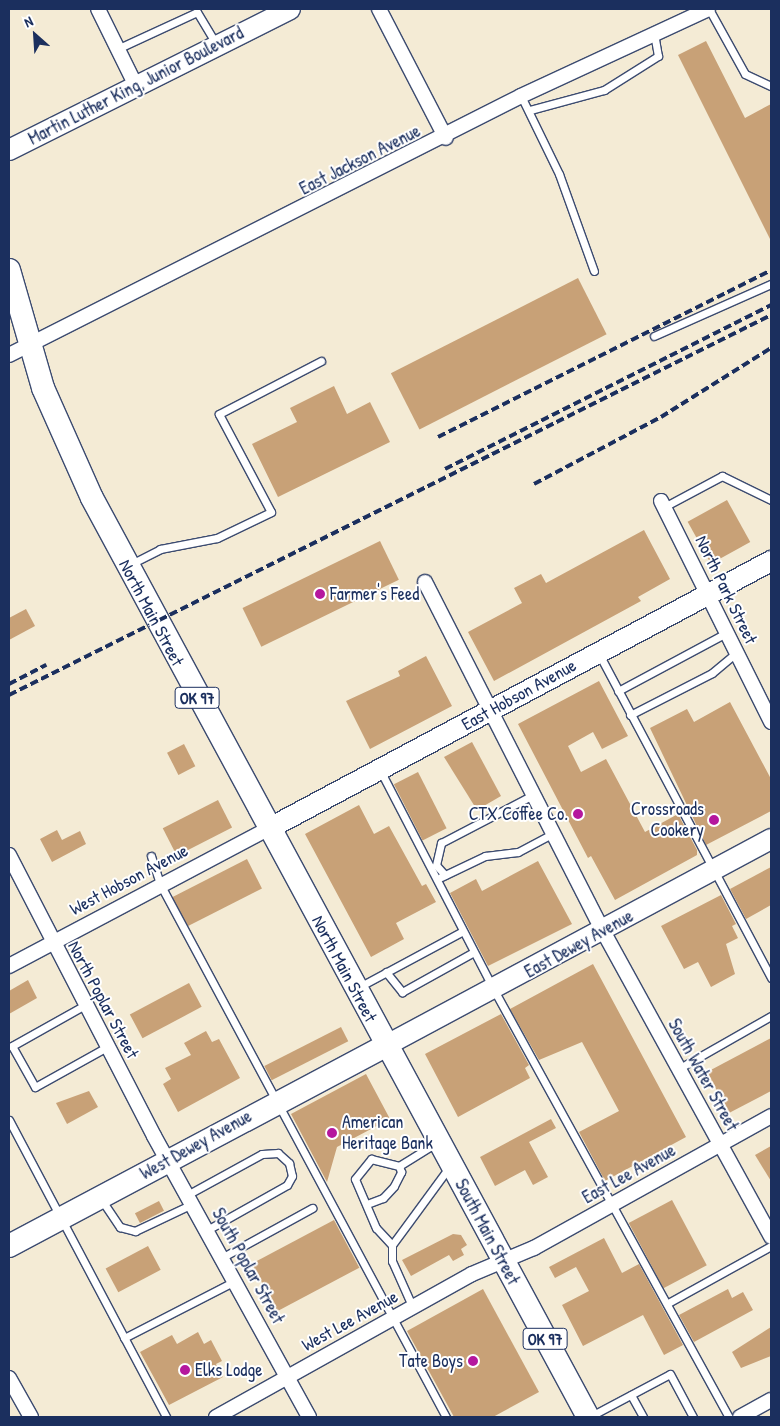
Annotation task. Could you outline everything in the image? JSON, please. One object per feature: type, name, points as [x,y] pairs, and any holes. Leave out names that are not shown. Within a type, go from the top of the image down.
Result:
[{"type":"main road","name":"North Main Street","points":[[9,270],[19,350],[60,429],[126,567],[385,1046]]},
{"type":"main road","name":"West Dewey Avenue","points":[[9,1246],[276,1102],[385,1046]]},
{"type":"main road","name":"South Main Street","points":[[385,1046],[589,1417]]},
{"type":"street","points":[[98,9],[136,86]]},
{"type":"street","name":"Martin Luther King, Junior Boulevard","points":[[9,150],[290,9]]},
{"type":"street","points":[[379,9],[446,138]]},
{"type":"street","name":"East Jackson Avenue","points":[[19,350],[446,138],[521,96],[709,9]]},
{"type":"street","name":"North Park Street","points":[[662,504],[771,722]]},
{"type":"street","name":"East Hobson Avenue","points":[[268,829],[771,561]]},
{"type":"street","name":"South Water Street","points":[[425,582],[489,711],[603,931],[771,1237]]},
{"type":"street","name":"West Hobson Avenue","points":[[9,966],[160,884],[268,829]]},
{"type":"street","name":"East Dewey Avenue","points":[[385,1046],[494,990],[771,839]]},
{"type":"street","name":"North Poplar Street","points":[[9,855],[52,943],[167,1160]]},
{"type":"street","name":"East Lee Avenue","points":[[503,1261],[614,1204],[771,1116]]},
{"type":"street","name":"South Poplar Street","points":[[167,1160],[309,1417]]},
{"type":"street","name":"West Lee Avenue","points":[[216,1417],[413,1308],[503,1261]]},
{"type":"street","points":[[9,1378],[31,1417]]},
{"type":"street","points":[[740,1417],[771,1400]]},
{"type":"lane","points":[[709,9],[745,74],[771,86]]},
{"type":"lane","points":[[117,49],[197,12],[217,45]]},
{"type":"lane","points":[[530,110],[604,90],[658,56],[654,34]]},
{"type":"lane","points":[[521,96],[530,110],[560,174],[594,271]]},
{"type":"lane","points":[[654,336],[771,284]]},
{"type":"lane","points":[[126,567],[160,549],[216,538],[271,512],[219,414],[321,361]]},
{"type":"lane","points":[[662,504],[722,476],[771,500]]},
{"type":"lane","points":[[618,691],[726,632]]},
{"type":"lane","points":[[598,652],[711,872],[771,978]]},
{"type":"lane","points":[[630,716],[712,673],[736,653]]},
{"type":"lane","points":[[380,771],[494,990],[614,1204],[729,1417]]},
{"type":"lane","points":[[445,875],[436,865],[441,843],[533,795]]},
{"type":"lane","points":[[436,881],[485,856],[518,852],[553,833]]},
{"type":"lane","points":[[151,856],[160,884],[446,1417]]},
{"type":"lane","points":[[355,990],[463,931]]},
{"type":"lane","points":[[386,972],[402,992],[474,952]]},
{"type":"lane","points":[[85,1005],[12,1046],[35,1087],[107,1047]]},
{"type":"lane","points":[[678,1069],[771,1016]]},
{"type":"lane","points":[[9,1120],[166,1417]]},
{"type":"lane","points":[[399,1166],[438,1141]]},
{"type":"lane","points":[[100,1197],[120,1227],[136,1232],[262,1154],[278,1153],[289,1163],[292,1176],[286,1185],[207,1230]]},
{"type":"lane","points":[[392,1245],[376,1228],[355,1180],[361,1166],[381,1159],[399,1166]]},
{"type":"lane","points":[[413,1308],[392,1261],[392,1245],[451,1164]]},
{"type":"lane","points":[[367,1204],[383,1198],[394,1186],[401,1172],[399,1166]]},
{"type":"lane","points":[[222,1257],[312,1208]]},
{"type":"lane","points":[[668,1304],[771,1246]]},
{"type":"lane","points":[[124,1338],[235,1280]]},
{"type":"lane","points":[[589,1417],[670,1374],[693,1417]]},
{"type":"lane","points":[[631,1395],[643,1417]]},
{"type":"building","points":[[706,41],[745,118],[771,104],[771,241],[678,55]]},
{"type":"building","points":[[578,278],[607,334],[419,429],[391,373]]},
{"type":"building","points":[[334,386],[347,414],[370,402],[390,442],[278,497],[252,444],[297,422],[290,408]]},
{"type":"building","points":[[727,500],[750,542],[711,564],[688,522]]},
{"type":"building","points":[[644,530],[670,579],[638,597],[641,601],[494,681],[468,632],[522,603],[514,588],[541,574],[546,583]]},
{"type":"building","name":"Farmer's Feed","points":[[380,541],[399,580],[261,647],[242,608]]},
{"type":"building","points":[[26,609],[35,626],[9,640],[9,618]]},
{"type":"building","points":[[426,656],[452,706],[370,749],[346,701],[400,676],[398,671]]},
{"type":"building","points":[[599,681],[628,736],[602,749],[593,732],[568,746],[581,772],[606,759],[645,832],[678,814],[697,850],[697,855],[615,900],[591,856],[588,858],[518,724]]},
{"type":"building","points":[[730,702],[771,779],[771,811],[706,845],[650,728],[687,709],[694,722]]},
{"type":"building","points":[[472,742],[501,796],[477,810],[444,757]]},
{"type":"building","points":[[184,744],[195,766],[178,775],[167,753]]},
{"type":"building","points":[[418,772],[447,828],[423,840],[394,784]]},
{"type":"building","points":[[218,800],[232,828],[177,856],[163,828]]},
{"type":"building","points":[[359,805],[374,834],[389,826],[422,886],[426,884],[436,902],[396,923],[404,939],[371,957],[305,834]]},
{"type":"building","points":[[57,830],[62,840],[80,831],[86,844],[52,862],[40,839]]},
{"type":"building","points":[[247,859],[262,888],[187,927],[172,897]]},
{"type":"building","points":[[538,861],[572,924],[488,966],[450,893],[476,879],[482,891]]},
{"type":"building","points":[[771,867],[771,905],[746,919],[730,889]]},
{"type":"building","points":[[721,895],[736,924],[732,926],[738,938],[726,944],[735,974],[711,987],[698,962],[684,969],[661,926]]},
{"type":"building","points":[[593,964],[686,1137],[605,1181],[579,1132],[619,1111],[582,1042],[539,1060],[510,1009]]},
{"type":"building","points":[[28,980],[37,998],[9,1014],[9,991]]},
{"type":"building","points":[[189,983],[202,1007],[143,1038],[130,1014]]},
{"type":"building","points":[[501,1014],[529,1065],[525,1068],[530,1078],[458,1117],[425,1054]]},
{"type":"building","points":[[341,1027],[348,1041],[272,1080],[264,1066]]},
{"type":"building","points":[[206,1031],[212,1042],[219,1039],[240,1078],[178,1112],[163,1084],[171,1079],[165,1068],[191,1055],[184,1043]]},
{"type":"building","points":[[771,1038],[771,1091],[729,1113],[707,1072]]},
{"type":"building","name":"American Heritage Bank","points":[[366,1074],[390,1119],[337,1147],[327,1182],[291,1114]]},
{"type":"building","points":[[89,1091],[98,1107],[67,1124],[56,1103]]},
{"type":"building","points":[[551,1119],[556,1128],[529,1142],[548,1177],[533,1185],[525,1170],[495,1186],[480,1157]]},
{"type":"building","points":[[771,1146],[771,1181],[755,1155]]},
{"type":"building","points":[[672,1200],[707,1265],[663,1288],[629,1223]]},
{"type":"building","points":[[159,1201],[164,1211],[140,1223],[135,1213]]},
{"type":"building","points":[[334,1220],[359,1268],[277,1311],[252,1264]]},
{"type":"building","points":[[453,1234],[461,1235],[467,1245],[461,1249],[464,1255],[453,1261],[449,1255],[411,1276],[402,1260]]},
{"type":"building","points":[[604,1238],[622,1273],[639,1264],[683,1345],[664,1355],[643,1315],[583,1346],[562,1305],[589,1291],[576,1267],[555,1278],[549,1267]]},
{"type":"building","points":[[148,1246],[161,1270],[118,1292],[106,1269]]},
{"type":"building","name":"Tate Boys","points":[[483,1289],[539,1392],[493,1417],[454,1417],[407,1331]]},
{"type":"building","points":[[728,1289],[732,1298],[743,1292],[753,1310],[694,1342],[679,1315]]},
{"type":"building","points":[[771,1327],[771,1356],[741,1368],[732,1352]]},
{"type":"building","name":"Elks Lodge","points":[[198,1332],[204,1344],[211,1340],[222,1361],[216,1364],[223,1377],[169,1405],[140,1352],[172,1335],[177,1344]]},
{"type":"railway","points":[[438,437],[771,270]]},
{"type":"railway","points":[[445,469],[771,305]]},
{"type":"railway","points":[[9,695],[771,315]]},
{"type":"railway","points":[[534,484],[661,417],[771,348]]},
{"type":"railway","points":[[9,684],[46,665]]},
{"type":"place","name":"Farmer's Feed","points":[[320,594]]},
{"type":"place","name":"CTX Coffee Co.","points":[[578,814]]},
{"type":"place","name":"Crossroads Cookery","points":[[714,820]]},
{"type":"place","name":"American Heritage Bank","points":[[332,1133]]},
{"type":"place","name":"Tate Boys","points":[[473,1361]]},
{"type":"place","name":"Elks Lodge","points":[[185,1370]]}]
